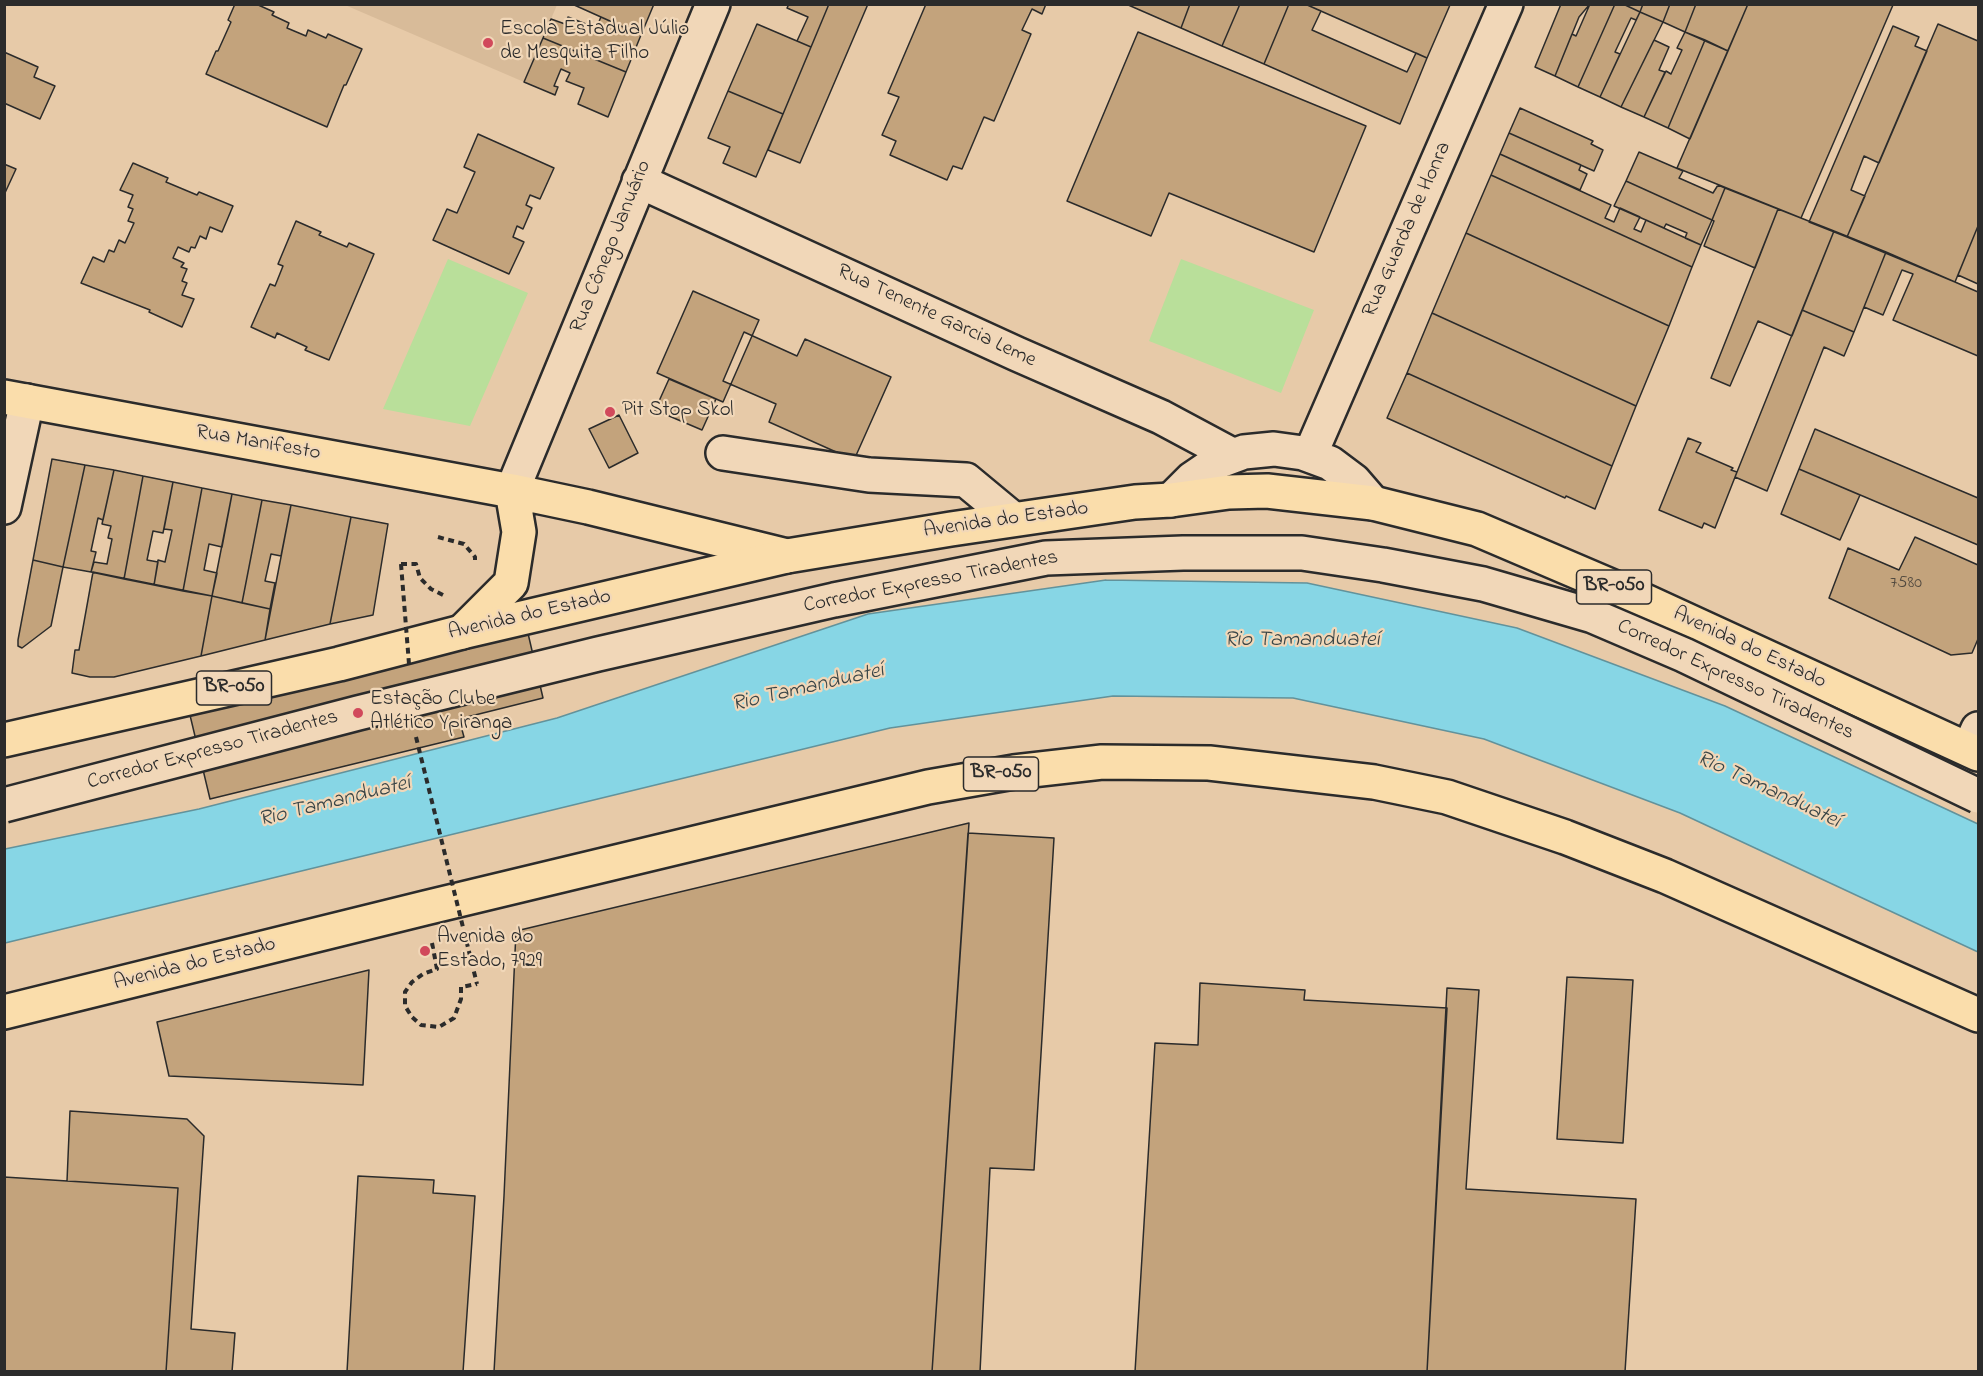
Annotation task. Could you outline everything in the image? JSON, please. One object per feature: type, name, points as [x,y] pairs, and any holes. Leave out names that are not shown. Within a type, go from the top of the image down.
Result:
[{"type":"main road","name":"Rua Manifesto","points":[[16,399],[512,491],[588,507],[787,556]]},
{"type":"main road","points":[[462,632],[511,583],[519,532],[512,491]]},
{"type":"main road","name":"Avenida do Estado","points":[[5,738],[339,664],[462,632],[787,556],[1013,519],[1135,502],[1172,500],[1229,492],[1267,491],[1373,503],[1477,529],[1975,744]]},
{"type":"main road","name":"Avenida do Estado","points":[[4,1012],[928,787],[1014,772],[1114,762],[1209,763],[1374,783],[1447,797],[1565,837],[1665,876],[1978,1015]]},
{"type":"street","name":"Rua Cônego Januário","points":[[512,491],[713,4]]},
{"type":"street","name":"Rua Guarda de Honra","points":[[1310,455],[1506,4]]},
{"type":"street","name":"Rua Tenente Garcia Leme","points":[[639,181],[1027,359],[1161,417],[1232,455]]},
{"type":"street","points":[[4,507],[16,399]]},
{"type":"street","points":[[1172,500],[1192,478],[1216,462],[1244,452],[1274,448],[1310,455],[1330,463],[1354,480],[1373,503]]},
{"type":"street","points":[[723,453],[869,475],[966,480],[1013,519]]},
{"type":"street","name":"Corredor Expresso Tiradentes","points":[[4,805],[358,712],[834,600],[1046,558],[1207,553],[1302,553],[1383,565],[1483,584],[1593,616],[1684,655],[1978,796]]},
{"type":"path","points":[[438,537],[464,544],[475,556],[476,568]]},
{"type":"path","points":[[410,665],[401,564],[416,564],[420,578],[431,589],[443,595],[451,593]]},
{"type":"path","points":[[415,732],[477,984],[461,987],[461,999],[454,1018],[439,1027],[421,1025],[405,1006],[405,992],[412,982],[423,974],[438,969]]},
{"type":"shaded area","name":"Escola Estadual Júlio de Mesquita Filho","points":[[345,5],[557,5],[524,82]]},
{"type":"green space","points":[[448,259],[528,293],[470,426],[383,409]]},
{"type":"green space","points":[[1181,259],[1314,310],[1281,393],[1149,341]]},
{"type":"water","name":"Rio Tamanduateí","points":[[1106,580],[1307,583],[1517,628],[1725,706],[1978,824],[1978,952],[1680,813],[1484,739],[1293,698],[1113,696],[890,728],[5,943],[5,849],[199,809],[557,718],[868,614]]},
{"type":"building","points":[[235,4],[256,4],[274,12],[272,15],[289,23],[287,28],[306,36],[308,30],[326,38],[328,34],[362,49],[327,127],[206,74],[231,22],[228,20]]},
{"type":"building","points":[[572,4],[654,4],[641,35]]},
{"type":"building","points":[[789,4],[829,4],[811,47],[797,41],[808,17],[787,8]]},
{"type":"building","points":[[829,4],[868,4],[800,163],[768,150]]},
{"type":"building","points":[[926,4],[1046,4],[1042,14],[1032,9],[1022,30],[1031,34],[994,121],[984,117],[962,169],[953,166],[947,180],[890,155],[896,141],[882,135],[899,97],[888,93]]},
{"type":"building","points":[[1126,4],[1190,4],[1181,28]]},
{"type":"building","points":[[1190,4],[1240,4],[1222,46],[1181,28]]},
{"type":"building","points":[[1240,4],[1289,4],[1264,64],[1222,46]]},
{"type":"building","points":[[1289,4],[1305,4],[1321,11],[1312,30],[1407,72],[1416,53],[1427,58],[1400,124],[1264,64]]},
{"type":"building","points":[[1305,4],[1448,4],[1450,5],[1427,58]]},
{"type":"building","points":[[1561,4],[1590,4],[1579,17],[1555,76],[1535,67]]},
{"type":"building","points":[[1590,4],[1615,4],[1578,87],[1555,76],[1572,34],[1576,36]]},
{"type":"building","points":[[1615,4],[1623,4],[1640,12],[1636,20],[1631,18],[1615,52],[1620,54],[1600,97],[1578,87]]},
{"type":"building","points":[[1623,4],[1643,4],[1640,12]]},
{"type":"building","points":[[1643,4],[1670,4],[1663,22],[1640,12]]},
{"type":"building","points":[[1670,4],[1696,4],[1685,32],[1663,22]]},
{"type":"building","points":[[1696,4],[1748,4],[1728,51],[1685,32]]},
{"type":"building","points":[[1748,4],[1893,5],[1801,218],[1677,168]]},
{"type":"building","points":[[1640,12],[1663,22],[1621,107],[1600,97]]},
{"type":"building","points":[[568,17],[596,28],[601,17],[641,35],[626,72],[543,38],[551,19],[565,24]]},
{"type":"building","points":[[757,24],[811,47],[783,114],[728,91]]},
{"type":"building","points":[[1938,24],[1978,41],[1978,226],[1955,282],[1847,237]]},
{"type":"building","points":[[1893,26],[1919,37],[1915,46],[1927,51],[1879,163],[1864,156],[1851,190],[1865,196],[1847,237],[1809,222]]},
{"type":"building","points":[[1138,32],[1366,126],[1314,252],[1169,193],[1151,236],[1067,201]]},
{"type":"building","points":[[1685,32],[1705,40],[1668,128],[1644,117],[1666,71],[1671,74],[1682,50],[1677,48]]},
{"type":"building","points":[[543,38],[626,72],[608,117],[578,104],[584,88],[566,81],[570,73],[561,69],[554,86],[558,87],[555,95],[524,82]]},
{"type":"building","points":[[1654,40],[1669,47],[1659,70],[1665,72],[1644,117],[1621,107]]},
{"type":"building","points":[[1705,40],[1728,51],[1690,139],[1668,128]]},
{"type":"building","points":[[4,52],[38,67],[34,77],[55,86],[40,119],[4,103]]},
{"type":"building","points":[[728,91],[783,114],[756,177],[723,163],[730,147],[708,138]]},
{"type":"building","points":[[1520,108],[1593,141],[1591,144],[1603,150],[1594,171],[1509,133]]},
{"type":"building","points":[[1509,133],[1581,165],[1579,170],[1587,174],[1580,190],[1500,154]]},
{"type":"building","points":[[478,134],[554,168],[540,199],[530,195],[526,205],[532,208],[523,229],[517,226],[513,237],[524,242],[509,274],[433,240],[447,209],[457,213],[475,172],[464,167]]},
{"type":"building","points":[[1639,152],[1683,171],[1679,178],[1713,193],[1718,185],[1725,188],[1712,220],[1626,181]]},
{"type":"building","points":[[1500,154],[1611,205],[1605,218],[1614,222],[1620,208],[1640,217],[1634,229],[1641,232],[1646,220],[1701,245],[1692,267],[1491,175]]},
{"type":"building","points":[[133,163],[168,178],[166,182],[233,206],[222,232],[210,227],[206,239],[200,236],[195,248],[191,247],[189,252],[178,247],[173,258],[184,263],[181,267],[187,269],[182,281],[187,283],[182,295],[194,299],[182,327],[149,312],[150,310],[81,283],[93,257],[104,262],[109,250],[114,252],[119,240],[125,243],[134,223],[128,221],[133,209],[128,207],[133,195],[120,190]]},
{"type":"building","points":[[4,164],[16,169],[4,195]]},
{"type":"building","points":[[1491,175],[1692,267],[1669,326],[1466,233]]},
{"type":"building","points":[[1626,181],[1712,220],[1701,245],[1685,238],[1687,233],[1666,224],[1664,228],[1614,206]]},
{"type":"building","points":[[1725,188],[1778,209],[1755,268],[1704,246]]},
{"type":"building","points":[[1778,209],[1834,231],[1792,336],[1758,321],[1730,386],[1711,378]]},
{"type":"building","points":[[296,221],[321,232],[319,235],[347,247],[349,243],[374,254],[329,360],[305,350],[307,347],[277,333],[275,338],[251,327],[270,284],[275,286],[283,266],[278,264]]},
{"type":"building","points":[[1978,226],[1978,284],[1958,275]]},
{"type":"building","points":[[1834,231],[1886,252],[1854,332],[1802,310]]},
{"type":"building","points":[[1466,233],[1669,326],[1636,406],[1432,313]]},
{"type":"building","points":[[1886,252],[1978,292],[1978,356],[1893,320],[1913,274],[1902,270],[1883,315],[1864,307]]},
{"type":"building","points":[[693,291],[759,320],[723,402],[657,373]]},
{"type":"building","points":[[1802,310],[1854,332],[1844,356],[1824,347],[1767,491],[1735,477]]},
{"type":"building","points":[[1432,313],[1636,406],[1612,466],[1407,373]]},
{"type":"building","points":[[744,332],[797,356],[805,339],[891,377],[854,460],[769,422],[776,404],[723,381]]},
{"type":"building","points":[[1407,373],[1612,466],[1595,509],[1566,496],[1565,498],[1387,418]]},
{"type":"building","points":[[669,379],[716,399],[702,430],[655,410]]},
{"type":"building","points":[[619,415],[638,453],[609,468],[589,429]]},
{"type":"building","points":[[1815,429],[1978,498],[1978,545],[1799,469]]},
{"type":"building","points":[[1688,438],[1701,443],[1696,452],[1733,468],[1731,470],[1737,472],[1715,528],[1704,523],[1702,528],[1659,510]]},
{"type":"building","points":[[52,459],[85,465],[63,567],[33,560]]},
{"type":"building","points":[[85,465],[114,470],[103,520],[98,518],[91,551],[96,552],[91,572],[63,567]]},
{"type":"building","points":[[1799,469],[1860,495],[1840,540],[1781,514]]},
{"type":"building","points":[[114,470],[143,476],[124,579],[91,572],[94,562],[107,564],[112,539],[108,538],[111,526],[102,524]]},
{"type":"building","points":[[143,476],[173,482],[163,533],[153,531],[147,560],[158,562],[154,585],[124,579]]},
{"type":"building","points":[[173,482],[202,488],[183,591],[154,585],[158,560],[165,562],[172,530],[164,529]]},
{"type":"building","points":[[202,488],[232,494],[222,547],[209,544],[204,570],[217,573],[212,596],[183,591]]},
{"type":"building","points":[[232,494],[262,500],[242,603],[212,596]]},
{"type":"building","points":[[262,500],[291,505],[281,556],[271,554],[265,581],[275,583],[270,609],[242,603]]},
{"type":"building","points":[[291,505],[351,517],[330,624],[265,640]]},
{"type":"building","points":[[351,517],[388,524],[373,615],[330,624]]},
{"type":"building","points":[[1915,537],[1978,565],[1978,639],[1972,653],[1951,655],[1829,598],[1848,548],[1899,570]]},
{"type":"building","points":[[33,560],[63,567],[51,626],[22,648],[18,646],[18,640]]},
{"type":"building","points":[[93,572],[212,596],[201,656],[114,677],[90,677],[72,673],[75,650],[79,650]]},
{"type":"building","points":[[212,596],[270,609],[265,640],[201,656]]},
{"type":"building","points":[[527,629],[543,698],[459,719],[464,737],[210,799],[189,711]]},
{"type":"building","points":[[969,823],[932,1372],[494,1372],[516,931]]},
{"type":"building","points":[[968,833],[1054,838],[1034,1170],[990,1168],[980,1372],[932,1372]]},
{"type":"building","points":[[369,970],[363,1085],[169,1076],[157,1022]]},
{"type":"building","points":[[1567,977],[1633,980],[1623,1143],[1557,1139]]},
{"type":"building","points":[[1200,983],[1305,990],[1304,1000],[1447,1008],[1427,1372],[1135,1372],[1155,1043],[1198,1045]]},
{"type":"building","points":[[1447,988],[1479,990],[1466,1189],[1636,1199],[1625,1372],[1427,1372]]},
{"type":"building","points":[[70,1111],[187,1119],[204,1136],[191,1329],[235,1333],[232,1372],[166,1372],[178,1188],[67,1181]]},
{"type":"building","points":[[358,1176],[434,1180],[433,1193],[475,1196],[463,1372],[347,1372]]},
{"type":"building","points":[[4,1177],[178,1188],[166,1372],[4,1372]]},
{"type":"place","name":"Escola Estadual Júlio de Mesquita Filho","points":[[488,43]]},
{"type":"place","name":"Pit Stop Skol","points":[[610,412]]},
{"type":"place","name":"Estação Clube Atlético Ypiranga","points":[[358,713]]},
{"type":"place","name":"Avenida do Estado, 7929","points":[[425,951]]}]
